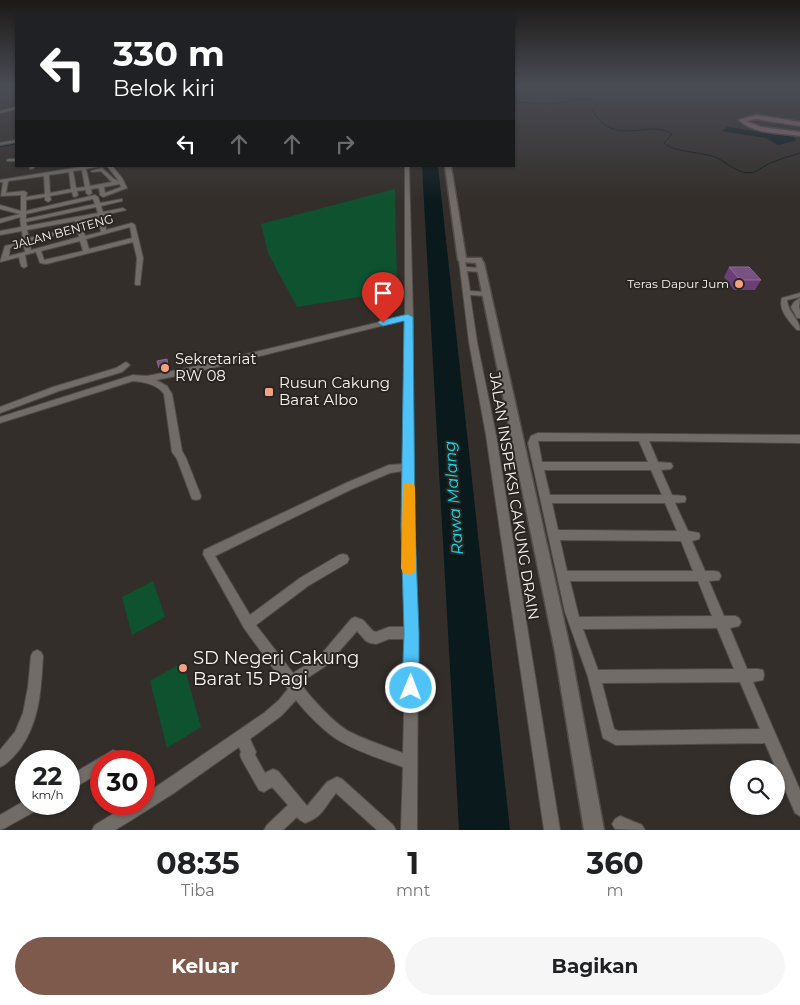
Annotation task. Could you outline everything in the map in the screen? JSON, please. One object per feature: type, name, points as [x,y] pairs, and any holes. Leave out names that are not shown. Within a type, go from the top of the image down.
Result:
[{"type":"main road","points":[[752,124],[755,126],[800,134]]},
{"type":"street","points":[[0,144],[15,141]]},
{"type":"street","points":[[0,149],[15,147]]},
{"type":"street","points":[[9,160],[15,160]]},
{"type":"street","points":[[48,208],[44,169],[55,167]]},
{"type":"street","points":[[85,170],[95,167]]},
{"type":"street","points":[[110,167],[116,174],[118,182]]},
{"type":"street","points":[[407,167],[408,535],[412,633],[409,830]]},
{"type":"street","name":"JALAN INSPEKSI CAKUNG DRAIN","points":[[448,167],[473,342],[491,435],[552,830]]},
{"type":"street","points":[[0,181],[70,171],[102,169],[124,188],[103,195],[101,185]]},
{"type":"street","points":[[85,170],[88,187],[92,197],[95,197],[105,231],[114,244]]},
{"type":"street","points":[[70,171],[76,201]]},
{"type":"street","points":[[108,176],[116,174]]},
{"type":"street","points":[[6,180],[3,195],[23,192],[27,241],[24,266]]},
{"type":"street","points":[[24,199],[118,182]]},
{"type":"street","points":[[0,238],[48,208],[92,197]]},
{"type":"street","points":[[0,233],[24,222],[120,200]]},
{"type":"street","points":[[0,208],[24,222]]},
{"type":"street","points":[[0,221],[49,224],[123,210]]},
{"type":"street","points":[[57,214],[61,232],[70,251]]},
{"type":"street","points":[[77,218],[85,249]]},
{"type":"street","points":[[0,225],[13,223]]},
{"type":"street","points":[[49,224],[50,234],[57,254],[136,239],[140,258],[138,284]]},
{"type":"street","name":"JALAN BENTENG","points":[[2,259],[132,225],[136,239]]},
{"type":"street","points":[[2,259],[7,247],[61,232]]},
{"type":"street","points":[[38,250],[44,262],[85,249]]},
{"type":"street","points":[[463,265],[478,260],[486,294],[563,652],[594,830]]},
{"type":"street","points":[[467,293],[486,294]]},
{"type":"street","points":[[800,295],[784,299],[784,305],[788,315],[800,328]]},
{"type":"street","points":[[800,300],[796,303],[795,307],[800,316]]},
{"type":"street","points":[[0,420],[133,378],[146,378],[192,370],[408,317]]},
{"type":"street","points":[[0,410],[56,389],[119,370],[126,364]]},
{"type":"street","points":[[146,378],[164,388],[168,394],[177,452],[196,496]]},
{"type":"street","points":[[770,736],[616,738],[608,733],[594,676],[571,612],[533,443],[534,439],[538,437],[800,439]]},
{"type":"street","points":[[643,439],[661,466],[690,536],[702,576],[800,808]]},
{"type":"street","points":[[538,466],[661,466]]},
{"type":"street","points":[[409,467],[389,470],[349,486],[208,554],[248,624],[284,669],[294,686],[310,706],[342,735],[373,749],[410,762]]},
{"type":"street","points":[[545,499],[675,499]]},
{"type":"street","points":[[553,535],[690,536]]},
{"type":"street","points":[[248,624],[297,588],[343,559]]},
{"type":"street","points":[[562,576],[715,576]]},
{"type":"street","points":[[576,623],[735,622]]},
{"type":"street","points":[[155,791],[241,737],[287,704],[294,686],[323,661],[355,623],[360,624],[370,637],[376,638],[389,633],[412,633]]},
{"type":"street","points":[[0,760],[13,748],[29,721],[37,656]]},
{"type":"street","points":[[594,676],[758,675]]},
{"type":"street","points":[[241,737],[249,752],[247,756],[264,785],[274,776],[305,815],[308,815],[337,784],[388,830]]},
{"type":"street","points":[[272,830],[298,806]]},
{"type":"street","points":[[0,823],[15,815]]},
{"type":"street","points":[[100,830],[118,815]]},
{"type":"street","points":[[620,824],[637,830]]},
{"type":"green space","points":[[395,189],[397,291],[297,307],[268,253],[261,224]]},
{"type":"green space","points":[[153,581],[165,617],[132,635],[122,597]]},
{"type":"green space","points":[[183,662],[201,727],[167,748],[150,681]]},
{"type":"water","points":[[727,127],[794,137],[796,141],[778,145],[766,138],[722,131]]},
{"type":"water","name":"Rawa Malang","points":[[422,167],[438,167],[510,830],[459,830]]},
{"type":"building","points":[[729,267],[749,267],[761,280],[740,280]]},
{"type":"building","points":[[167,359],[168,366],[159,368],[157,361]]},
{"type":"waterway","points":[[605,124],[622,131],[663,130],[672,134],[664,143],[668,146],[715,157],[733,168],[749,173],[800,153]]},
{"type":"waterway","points":[[0,147],[15,144]]},
{"type":"slow traffic","points":[[409,488],[409,568]]},
{"type":"place","name":"Teras Dapur Jum","points":[[739,284]]},
{"type":"place","name":"Sekretariat RW 08","points":[[165,368]]},
{"type":"place","name":"Rusun Cakung Barat Albo","points":[[269,392]]},
{"type":"place","name":"SD Negeri Cakung Barat 15 Pagi","points":[[183,668]]},
{"type":"route","points":[[383,323],[408,317],[408,526],[412,633],[411,688]]}]
